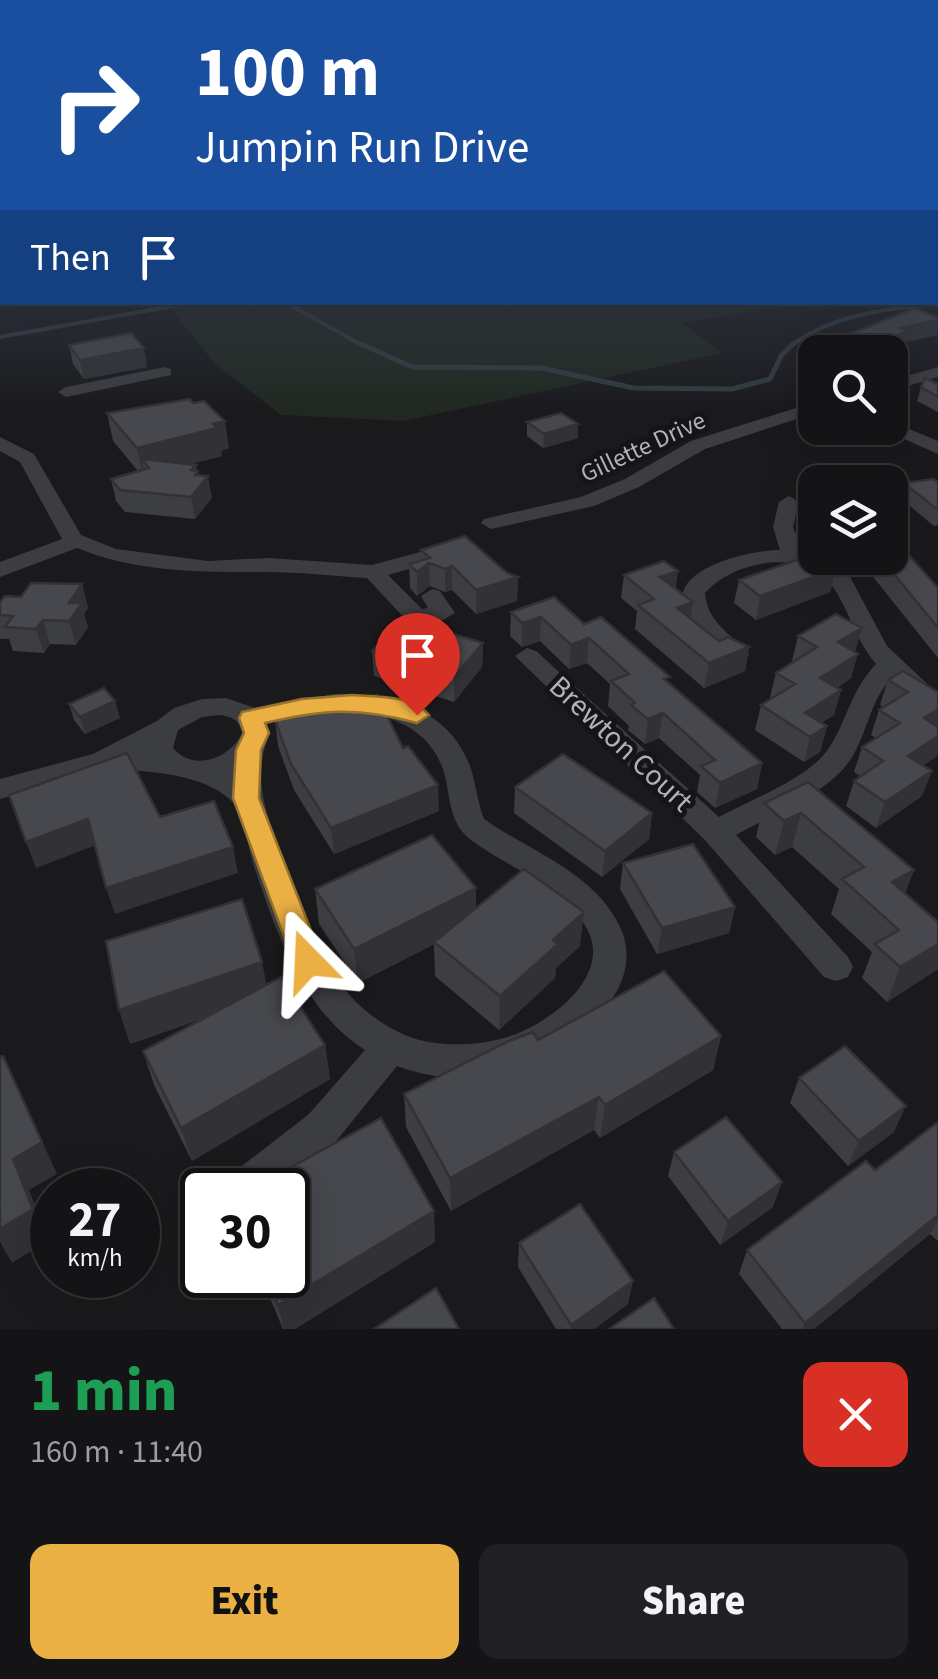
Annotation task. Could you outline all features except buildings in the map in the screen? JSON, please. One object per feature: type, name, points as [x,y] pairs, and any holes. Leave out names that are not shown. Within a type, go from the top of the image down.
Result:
[{"type":"street","points":[[66,392],[165,372]]},
{"type":"street","points":[[908,381],[938,372]]},
{"type":"street","name":"Gillette Drive","points":[[491,523],[587,502],[632,483],[698,445],[798,413]]},
{"type":"street","points":[[908,434],[938,448]]},
{"type":"street","points":[[0,444],[27,458],[76,541],[112,555],[155,563],[373,572],[468,545]]},
{"type":"street","points":[[789,502],[783,527],[785,539],[798,555]]},
{"type":"street","points":[[0,570],[76,541]]},
{"type":"street","points":[[736,655],[713,634],[694,605],[694,592],[706,578],[742,563],[784,555],[798,557]]},
{"type":"street","points":[[373,572],[416,618],[442,613],[401,565]]},
{"type":"street","points":[[835,575],[889,665],[938,708]]},
{"type":"street","name":"Brewton Court","points":[[527,656],[716,832],[836,967]]},
{"type":"street","name":"Brewton Court","points":[[716,832],[812,780],[837,758],[868,688],[889,665]]},
{"type":"street","points":[[0,789],[102,761],[165,728],[186,712],[211,706],[234,708],[250,734],[246,798],[295,931],[326,991],[344,1013],[392,1046],[425,1058],[472,1060],[516,1051],[546,1036],[598,990],[611,957],[606,930],[576,895],[473,826],[461,799],[454,762],[441,740],[417,715],[393,706],[302,706],[250,734],[230,763],[202,770]]},
{"type":"street","points":[[165,728],[160,749],[171,764]]},
{"type":"street","points":[[102,761],[171,764],[202,770],[246,798]]},
{"type":"street","points":[[271,1168],[323,1127],[392,1046]]},
{"type":"shaded area","points":[[169,305],[790,305],[682,323],[722,353],[404,421],[281,415],[214,363]]},
{"type":"waterway","points":[[0,337],[178,305]]},
{"type":"waterway","points":[[290,305],[365,347]]},
{"type":"waterway","points":[[790,347],[841,320],[930,305]]},
{"type":"waterway","points":[[361,344],[412,367],[541,368],[634,388],[732,389],[770,379],[790,347]]},
{"type":"waterway","points":[[790,347],[793,344]]},
{"type":"route","points":[[308,961],[246,798],[249,750],[256,733],[251,718],[302,706],[352,703],[393,706],[417,715]]}]
